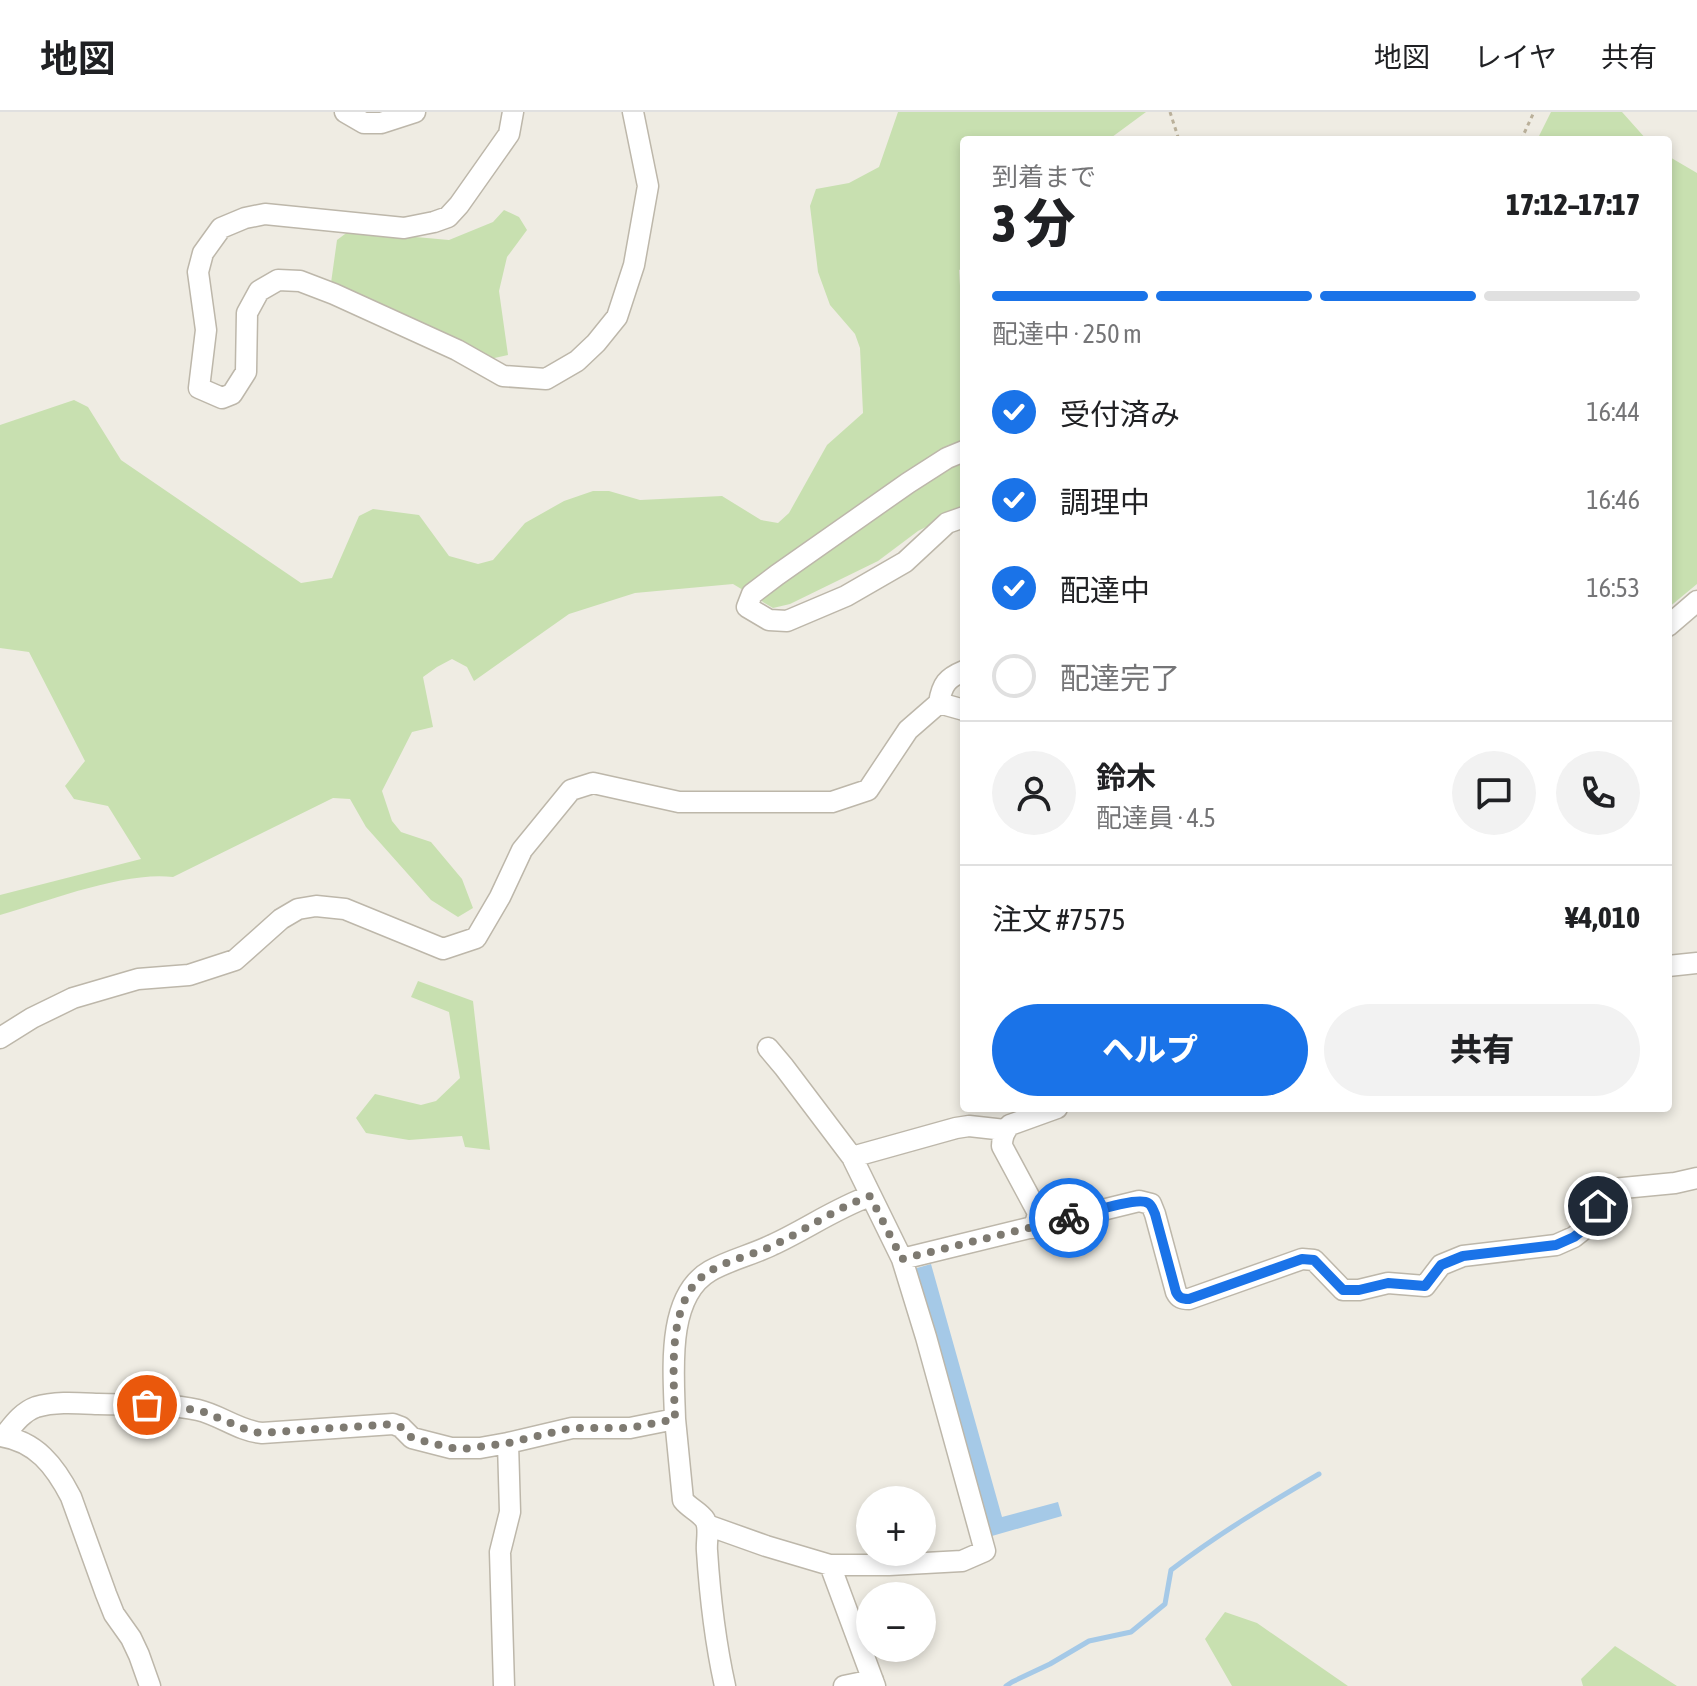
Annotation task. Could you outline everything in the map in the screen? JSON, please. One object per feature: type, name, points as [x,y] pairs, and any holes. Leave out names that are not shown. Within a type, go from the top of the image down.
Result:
[{"type":"street","points":[[345,112],[364,123],[381,123],[415,112]]},
{"type":"street","points":[[513,112],[509,134],[448,217],[404,228],[265,214],[221,228],[203,253],[198,272],[206,330],[199,388],[222,398],[232,394],[246,372],[247,313],[259,291],[278,280],[300,281],[334,294],[457,350],[503,376],[546,379],[577,361],[617,317],[634,265],[648,186],[633,112]]},
{"type":"street","points":[[960,453],[908,483],[777,575],[752,594],[747,607],[769,620],[787,621],[802,615],[846,596],[905,562],[947,523],[960,518]]},
{"type":"street","points":[[1672,623],[1697,601]]},
{"type":"street","points":[[0,1038],[73,998],[138,979],[189,975],[235,960],[281,919],[298,909],[316,906],[345,909],[443,949],[476,938],[522,850],[571,790],[593,783],[679,802],[832,802],[868,790],[908,730],[939,703],[941,690],[950,678],[960,673]]},
{"type":"street","points":[[939,703],[960,709]]},
{"type":"street","points":[[1672,966],[1697,963]]},
{"type":"street","points":[[707,1525],[830,1565],[962,1561],[985,1551],[902,1259],[852,1157],[768,1048]]},
{"type":"street","points":[[1032,1228],[1038,1213],[1002,1146],[1005,1130],[1010,1125],[1045,1112]]},
{"type":"street","points":[[852,1157],[956,1128],[969,1126],[1005,1130]]},
{"type":"street","points":[[902,1259],[1145,1201],[1151,1204],[1155,1214],[1176,1292],[1183,1299],[1302,1259],[1314,1260],[1343,1290],[1359,1290],[1388,1283],[1425,1286],[1441,1265],[1463,1256],[1556,1245],[1574,1237],[1593,1222],[1602,1190],[1697,1178]]},
{"type":"street","points":[[725,1686],[710,1600],[707,1525],[683,1500],[675,1419],[674,1342],[685,1300],[707,1272],[775,1244],[852,1202],[870,1196]]},
{"type":"street","points":[[150,1686],[131,1638],[114,1614],[62,1480],[41,1453],[29,1445],[2,1436],[29,1410],[69,1403],[199,1410],[252,1432],[262,1433],[393,1424],[412,1438],[451,1448],[480,1448],[572,1428],[630,1428],[675,1419]]},
{"type":"street","points":[[504,1686],[500,1552],[510,1512],[508,1443]]},
{"type":"street","points":[[830,1565],[874,1683],[844,1686]]},
{"type":"path","points":[[1170,112],[1178,136]]},
{"type":"path","points":[[1523,136],[1534,112]]},
{"type":"green space","points":[[898,112],[1146,112],[1113,136],[960,136],[960,510],[918,531],[878,561],[790,604],[773,608],[733,584],[635,593],[569,614],[474,681],[467,667],[452,659],[423,677],[433,727],[412,732],[382,791],[392,821],[401,832],[431,842],[462,879],[473,908],[458,917],[431,900],[366,827],[350,799],[333,798],[173,877],[132,878],[0,915],[0,895],[141,859],[108,806],[74,799],[65,786],[85,761],[29,652],[0,648],[0,425],[74,400],[88,407],[121,460],[301,583],[332,578],[359,516],[373,509],[419,515],[449,556],[478,564],[493,560],[525,523],[564,501],[593,491],[609,491],[640,500],[722,496],[761,520],[778,523],[789,513],[827,445],[863,413],[860,348],[855,334],[830,305],[818,272],[810,206],[816,189],[849,183],[879,167]]},
{"type":"green space","points":[[1551,112],[1622,112],[1643,136],[1539,136]]},
{"type":"green space","points":[[1672,158],[1697,173],[1697,584],[1672,605]]},
{"type":"green space","points":[[504,210],[519,217],[527,230],[507,257],[499,291],[508,355],[490,359],[331,283],[337,240],[349,231],[449,240],[493,222]]},
{"type":"green space","points":[[418,981],[473,1001],[490,1150],[465,1147],[462,1136],[409,1140],[366,1133],[356,1118],[375,1094],[421,1105],[436,1101],[460,1078],[449,1012],[411,997]]},
{"type":"green space","points":[[1225,1612],[1257,1623],[1348,1686],[1232,1686],[1205,1639]]},
{"type":"green space","points":[[1615,1646],[1677,1686],[1583,1686],[1581,1679]]},
{"type":"water","points":[[931,1264],[1002,1517],[1058,1502],[1062,1516],[985,1538],[910,1270]]},
{"type":"waterway","points":[[1006,1686],[1089,1641],[1131,1632],[1165,1604],[1171,1570],[1225,1532],[1319,1474]]},
{"type":"way so far","points":[[147,1405],[199,1410],[252,1432],[262,1433],[393,1424],[412,1438],[463,1449],[508,1443],[572,1428],[614,1429],[646,1425],[675,1419],[674,1342],[685,1300],[707,1272],[721,1265],[758,1252],[852,1202],[870,1196],[902,1259],[1069,1218]]},
{"type":"route","points":[[1069,1218],[1133,1202],[1151,1204],[1176,1292],[1183,1299],[1189,1299],[1302,1259],[1314,1260],[1343,1290],[1359,1290],[1388,1283],[1425,1286],[1441,1265],[1463,1256],[1556,1245],[1574,1237],[1593,1222],[1598,1206]]}]
